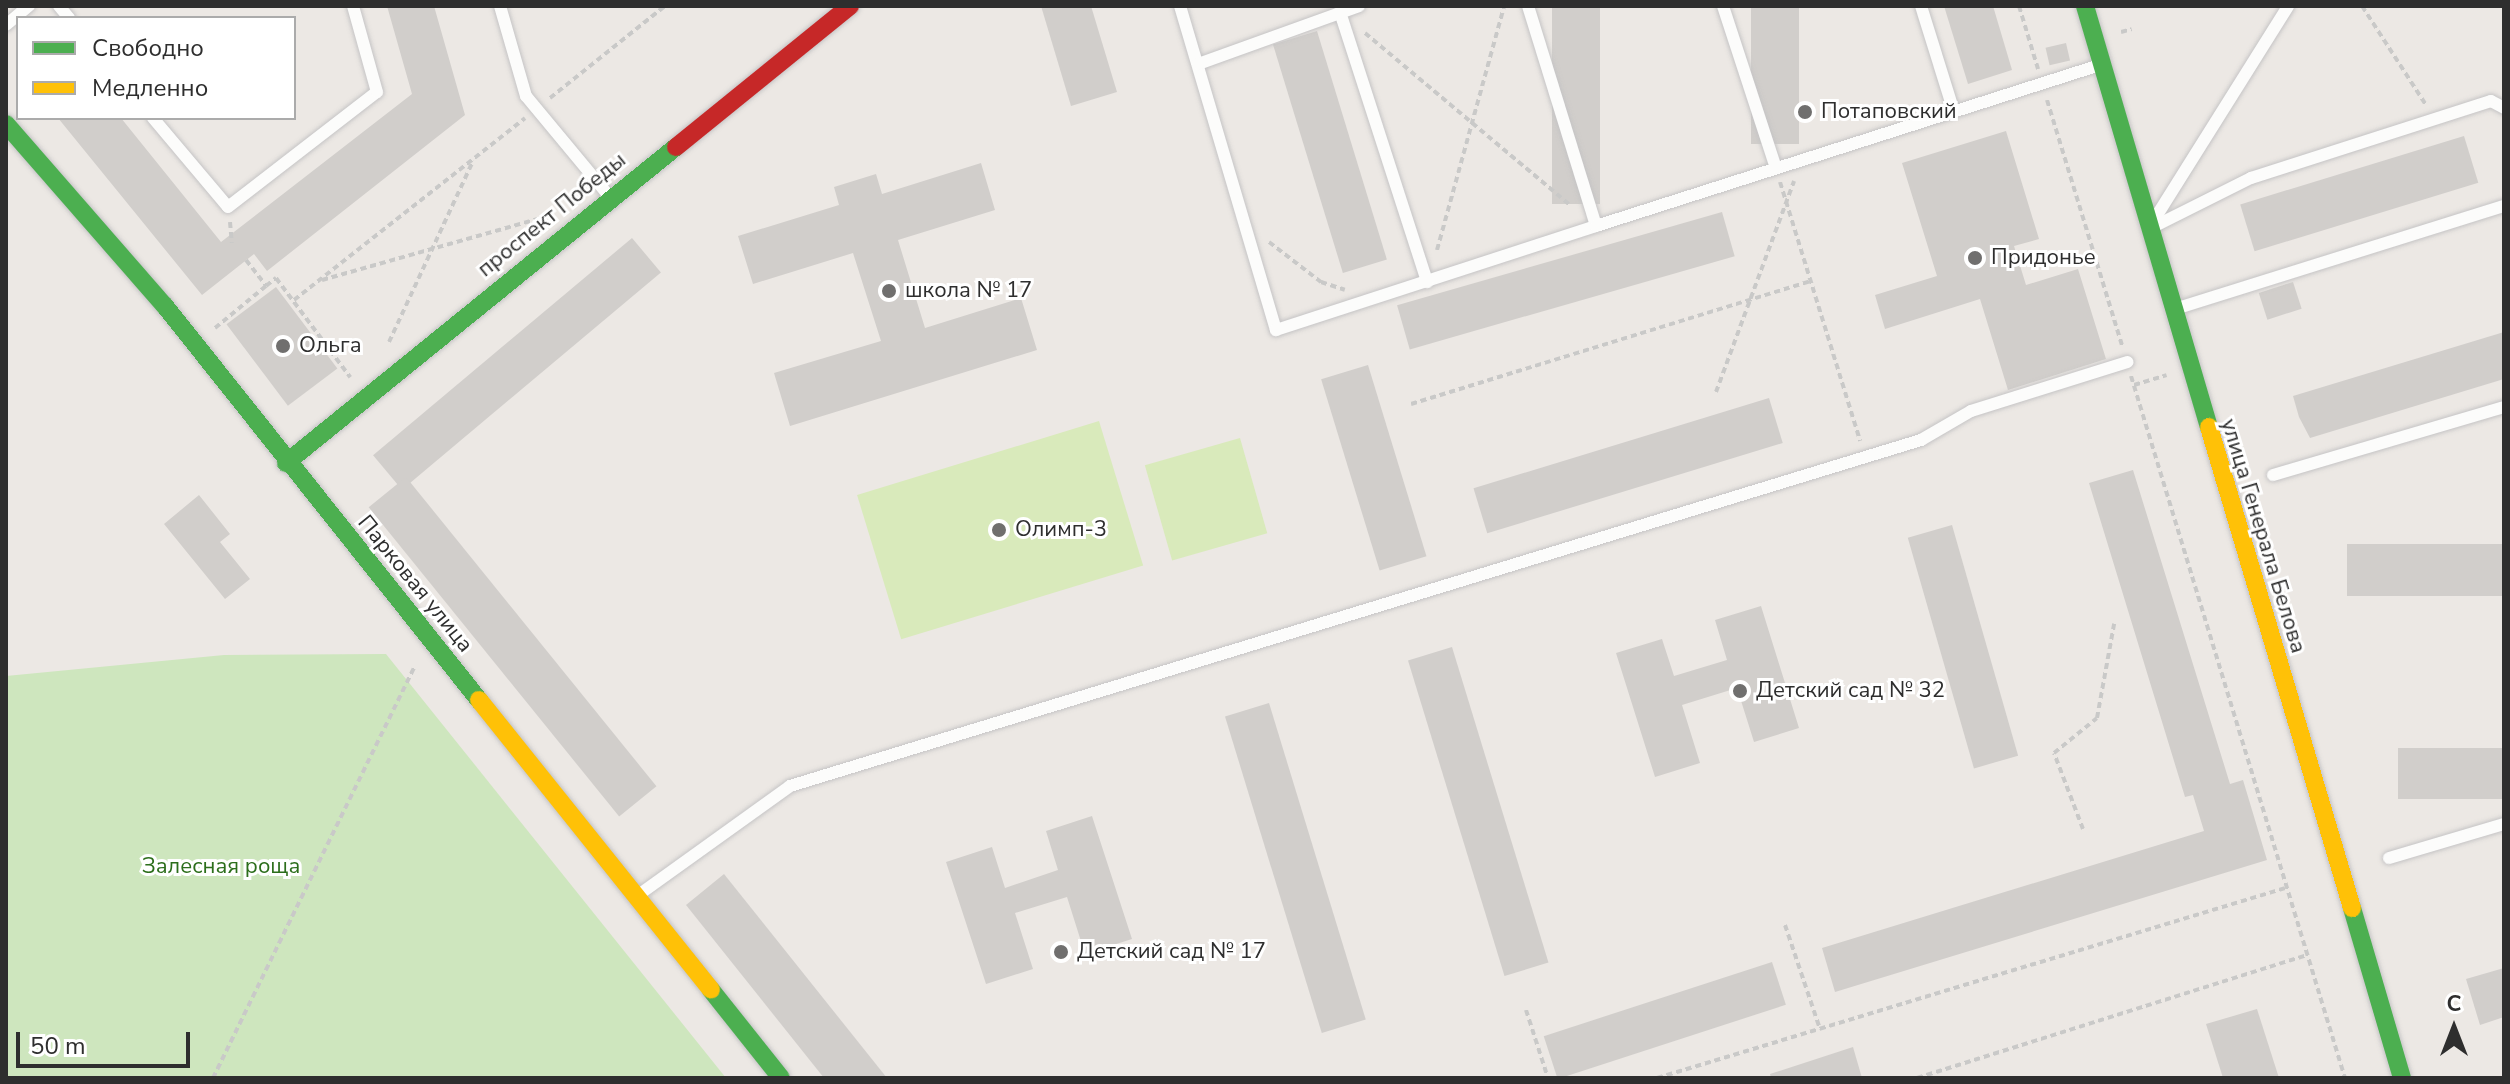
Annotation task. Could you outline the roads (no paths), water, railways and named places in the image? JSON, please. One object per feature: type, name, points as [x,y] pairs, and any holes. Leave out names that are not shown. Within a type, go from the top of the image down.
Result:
[{"type":"street","name":"улица Генерала Белова","points":[[2085,6],[2188,368],[2402,1078]]},
{"type":"street","name":"проспект Победы","points":[[286,463],[846,7]]},
{"type":"street","name":"Парковая улица","points":[[6,124],[194,344],[286,463],[781,1078]]},
{"type":"lane","points":[[155,120],[228,207],[377,92],[353,6]]},
{"type":"lane","points":[[500,6],[526,96],[611,198]]},
{"type":"lane","points":[[1180,6],[1276,330],[2103,64]]},
{"type":"lane","points":[[1198,64],[1359,6]]},
{"type":"lane","points":[[1528,6],[1596,226]]},
{"type":"lane","points":[[1723,6],[1776,168]]},
{"type":"lane","points":[[1921,6],[1954,112]]},
{"type":"lane","points":[[2148,230],[2288,6]]},
{"type":"lane","points":[[1340,12],[1427,282]]},
{"type":"lane","points":[[2148,230],[2251,178],[2491,101],[2504,108]]},
{"type":"lane","points":[[2171,310],[2504,206]]},
{"type":"lane","points":[[637,896],[790,786],[1921,440],[1971,411],[2127,362]]},
{"type":"lane","points":[[2273,475],[2504,407]]},
{"type":"lane","points":[[2389,858],[2504,824]]},
{"type":"place","name":"Потаповский","points":[[1805,112]]},
{"type":"place","name":"Придонье","points":[[1975,258]]},
{"type":"place","name":"школа № 17","points":[[889,291]]},
{"type":"place","name":"Ольга","points":[[283,346]]},
{"type":"place","name":"Олимп-3","points":[[999,530]]},
{"type":"place","name":"Детский сад № 32","points":[[1740,691]]},
{"type":"place","name":"Детский сад № 17","points":[[1061,952]]},
{"type":"park label","name":"Залесная роща","points":[[221,867]]}]
